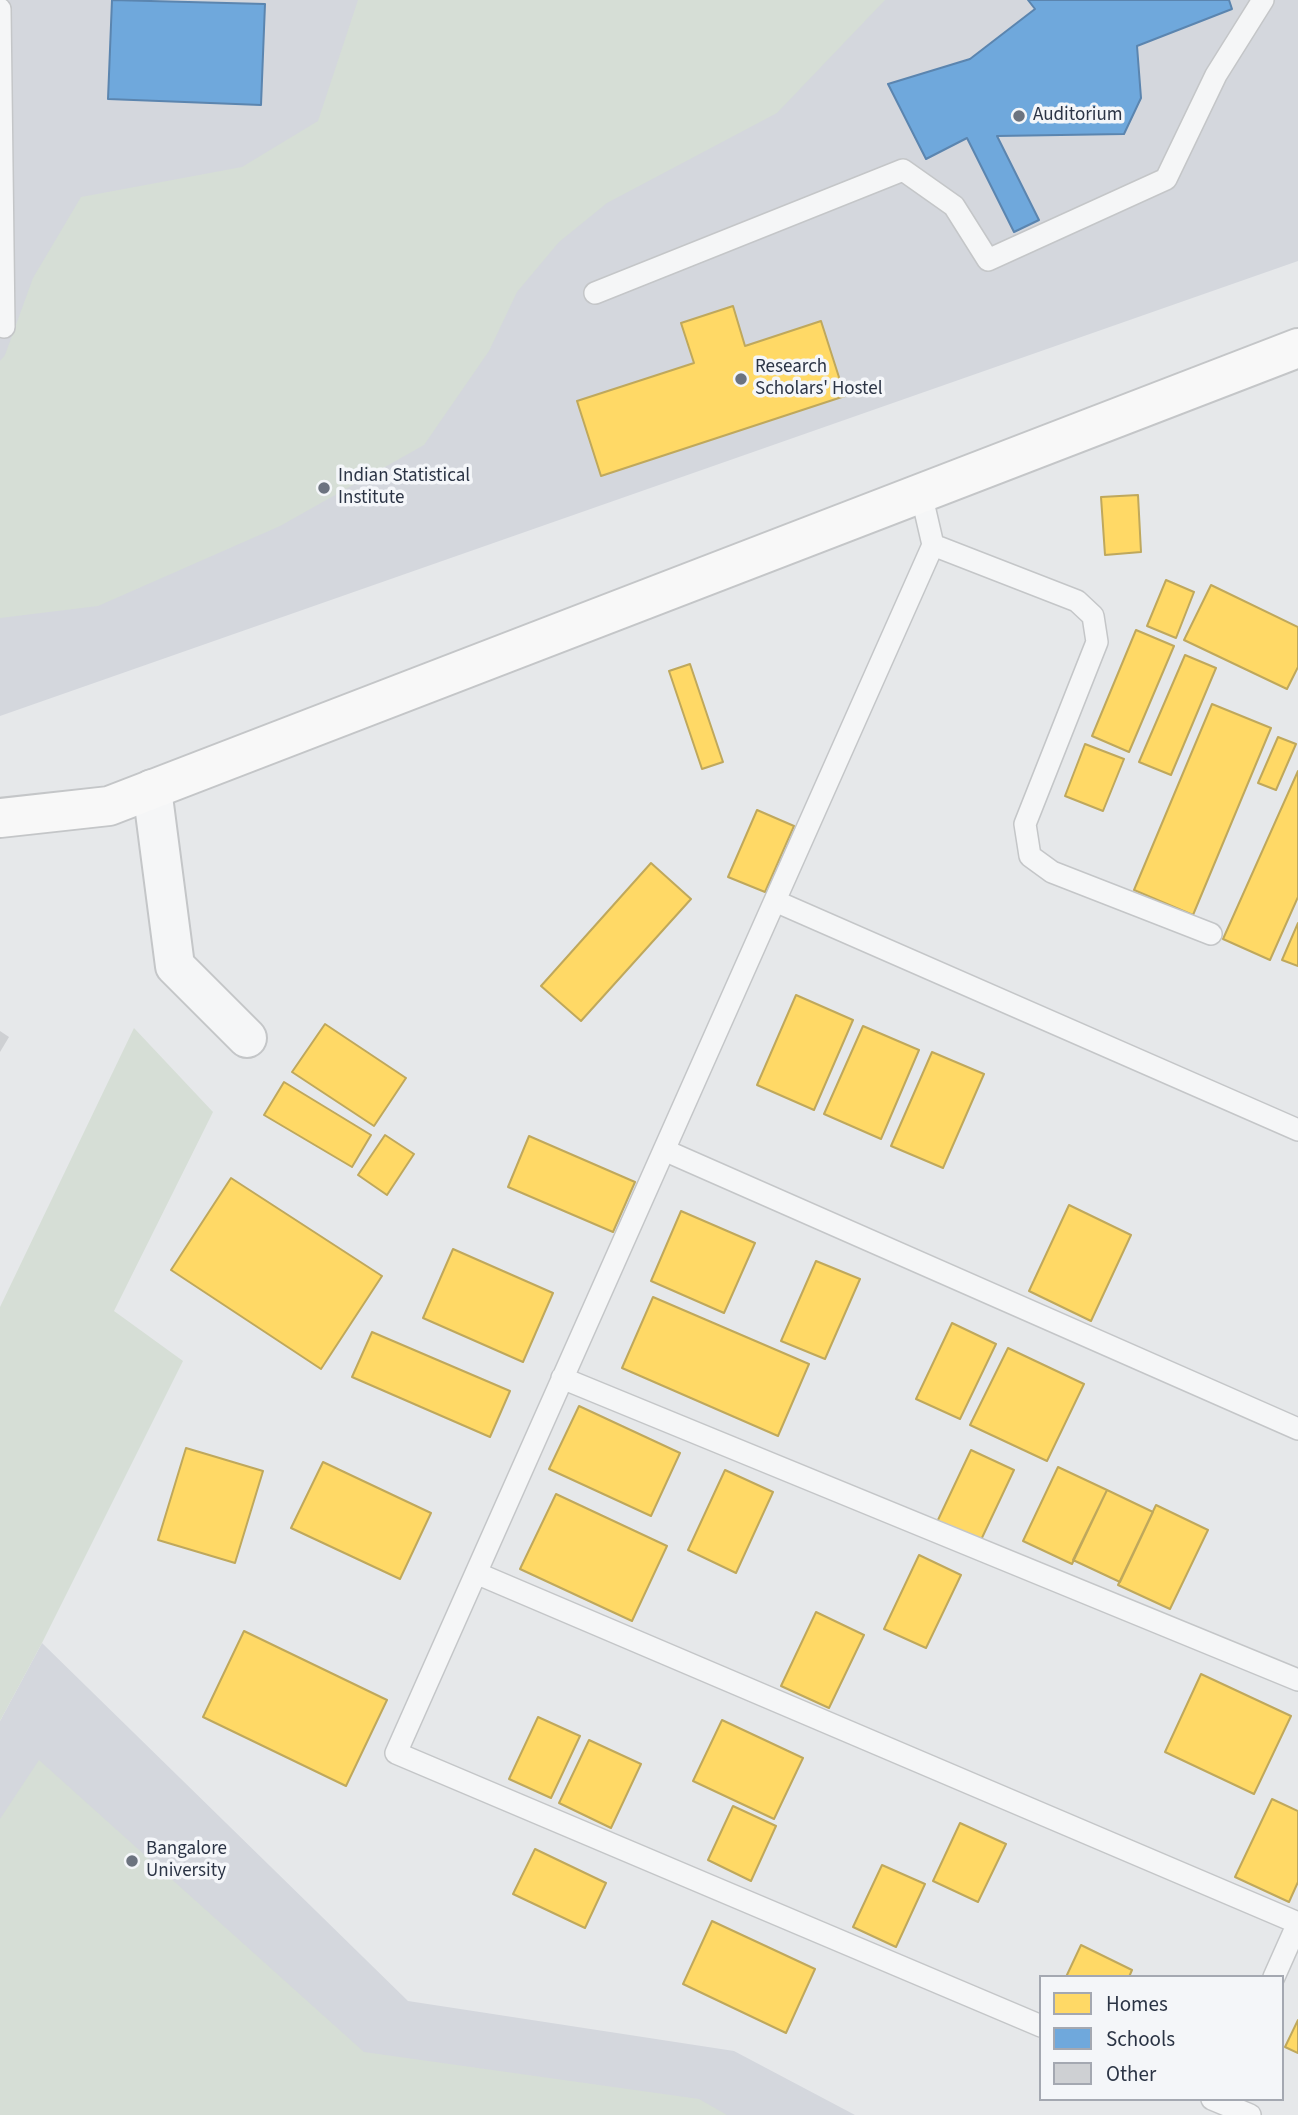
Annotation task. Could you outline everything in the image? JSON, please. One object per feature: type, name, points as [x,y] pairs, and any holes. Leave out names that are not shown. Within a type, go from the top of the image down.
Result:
[{"type":"street","points":[[0,818],[109,806],[1298,348]]},
{"type":"street","points":[[152,789],[175,966],[247,1038]]},
{"type":"lane","points":[[595,293],[903,170],[954,206],[988,260],[1166,179],[1216,75],[1264,0]]},
{"type":"lane","points":[[0,9],[4,327]]},
{"type":"lane","points":[[921,493],[933,545],[396,1753],[1039,2025]]},
{"type":"lane","points":[[933,545],[1077,601],[1093,616],[1097,642],[1025,824],[1030,856],[1052,872],[1211,934]]},
{"type":"lane","points":[[775,901],[1298,1130]]},
{"type":"lane","points":[[664,1150],[1298,1429]]},
{"type":"lane","points":[[562,1378],[1298,1680]]},
{"type":"lane","points":[[476,1573],[1298,1923],[1275,1975]]},
{"type":"lane","points":[[1218,2101],[1250,2115]]},
{"type":"shaded area","name":"Indian Statistical Institute","points":[[0,0],[1298,0],[1298,261],[0,716]]},
{"type":"shaded area","points":[[358,0],[885,0],[777,113],[607,203],[559,242],[517,292],[489,351],[424,445],[280,526],[98,606],[0,618],[0,361],[5,355],[33,278],[81,197],[242,167],[318,121]]},
{"type":"shaded area","points":[[134,1028],[213,1112],[114,1311],[183,1361],[0,1721],[0,1307]]},
{"type":"shaded area","name":"Bangalore University","points":[[42,1643],[408,2001],[734,2051],[855,2115],[0,2115],[0,1721]]},
{"type":"shaded area","points":[[39,1760],[364,2052],[699,2099],[727,2115],[0,2115],[0,1819]]},
{"type":"building: Homes","name":"Research Scholars' Hostel","points":[[733,306],[745,346],[821,321],[845,396],[601,476],[577,401],[694,363],[681,323]]},
{"type":"building: Homes","points":[[1138,495],[1141,552],[1105,555],[1101,497]]},
{"type":"building: Homes","points":[[1166,580],[1194,592],[1176,638],[1147,626]]},
{"type":"building: Homes","points":[[1211,585],[1298,627],[1298,667],[1287,689],[1184,640]]},
{"type":"building: Homes","points":[[1136,630],[1174,646],[1129,752],[1092,736]]},
{"type":"building: Homes","points":[[1185,655],[1216,668],[1171,775],[1139,762]]},
{"type":"building: Homes","points":[[690,664],[723,762],[702,769],[669,671]]},
{"type":"building: Homes","points":[[1212,704],[1271,728],[1193,915],[1134,890]]},
{"type":"building: Homes","points":[[1278,737],[1296,744],[1276,790],[1258,783]]},
{"type":"building: Homes","points":[[1085,744],[1124,759],[1103,811],[1065,796]]},
{"type":"building: Homes","points":[[1298,771],[1298,897],[1270,960],[1223,939]]},
{"type":"building: Homes","points":[[757,810],[794,826],[765,892],[728,877]]},
{"type":"building: Homes","points":[[651,863],[691,899],[581,1021],[541,986]]},
{"type":"building: Homes","points":[[1298,923],[1298,966],[1282,960]]},
{"type":"building: Homes","points":[[796,995],[853,1020],[814,1110],[757,1085]]},
{"type":"building: Homes","points":[[325,1024],[406,1078],[374,1126],[292,1072]]},
{"type":"building: Homes","points":[[863,1026],[919,1050],[881,1139],[824,1114]]},
{"type":"building: Homes","points":[[932,1052],[984,1074],[943,1168],[891,1146]]},
{"type":"building: Homes","points":[[284,1082],[371,1135],[352,1167],[264,1115]]},
{"type":"building: Homes","points":[[385,1135],[414,1154],[387,1195],[358,1175]]},
{"type":"building: Homes","points":[[529,1136],[635,1182],[613,1232],[508,1187]]},
{"type":"building: Homes","points":[[231,1178],[382,1276],[321,1369],[171,1270]]},
{"type":"building: Homes","points":[[1069,1205],[1131,1235],[1091,1321],[1029,1291]]},
{"type":"building: Homes","points":[[681,1211],[755,1243],[724,1313],[651,1281]]},
{"type":"building: Homes","points":[[453,1249],[553,1293],[523,1362],[423,1318]]},
{"type":"building: Homes","points":[[816,1261],[860,1279],[825,1359],[781,1341]]},
{"type":"building: Homes","points":[[653,1297],[809,1364],[778,1436],[622,1368]]},
{"type":"building: Homes","points":[[952,1323],[996,1344],[960,1419],[916,1399]]},
{"type":"building: Homes","points":[[372,1332],[510,1391],[490,1437],[352,1377]]},
{"type":"building: Homes","points":[[1008,1348],[1084,1384],[1047,1461],[970,1425]]},
{"type":"building: Homes","points":[[579,1406],[680,1453],[651,1516],[549,1469]]},
{"type":"building: Homes","points":[[186,1448],[263,1471],[235,1563],[158,1540]]},
{"type":"building: Homes","points":[[971,1450],[1014,1470],[980,1542],[937,1522]]},
{"type":"building: Homes","points":[[323,1462],[431,1513],[400,1579],[291,1528]]},
{"type":"building: Homes","points":[[1058,1467],[1107,1490],[1072,1564],[1023,1541]]},
{"type":"building: Homes","points":[[725,1470],[773,1492],[736,1573],[688,1550]]},
{"type":"building: Homes","points":[[1107,1490],[1153,1512],[1120,1582],[1073,1560]]},
{"type":"building: Homes","points":[[556,1494],[667,1546],[632,1621],[520,1569]]},
{"type":"building: Homes","points":[[1156,1505],[1208,1530],[1170,1609],[1118,1585]]},
{"type":"building: Homes","points":[[919,1555],[961,1575],[926,1648],[884,1629]]},
{"type":"building: Homes","points":[[816,1612],[864,1635],[829,1708],[781,1686]]},
{"type":"building: Homes","points":[[244,1631],[387,1700],[346,1786],[203,1717]]},
{"type":"building: Homes","points":[[1201,1674],[1291,1716],[1254,1794],[1165,1752]]},
{"type":"building: Homes","points":[[538,1717],[580,1736],[551,1798],[509,1779]]},
{"type":"building: Homes","points":[[722,1720],[803,1758],[774,1819],[693,1781]]},
{"type":"building: Homes","points":[[589,1740],[641,1764],[611,1828],[559,1803]]},
{"type":"building: Homes","points":[[1272,1799],[1298,1811],[1298,1882],[1289,1902],[1235,1877]]},
{"type":"building: Homes","points":[[733,1806],[776,1826],[751,1881],[708,1860]]},
{"type":"building: Homes","points":[[960,1823],[1006,1844],[978,1902],[933,1881]]},
{"type":"building: Homes","points":[[535,1849],[606,1883],[585,1928],[513,1894]]},
{"type":"building: Homes","points":[[882,1865],[925,1884],[896,1947],[853,1927]]},
{"type":"building: Homes","points":[[712,1921],[815,1969],[786,2033],[683,1984]]},
{"type":"building: Homes","points":[[1081,1945],[1132,1970],[1130,1975],[1067,1975]]},
{"type":"building: Homes","points":[[1298,2020],[1298,2053],[1285,2047]]},
{"type":"building: Schools","points":[[112,0],[265,4],[261,105],[108,99]]},
{"type":"building: Schools","name":"Auditorium","points":[[1028,0],[1229,0],[1232,9],[1137,46],[1141,98],[1124,134],[997,136],[1039,220],[1014,232],[967,138],[926,159],[888,84],[970,59],[1035,9]]},
{"type":"building: Other","points":[[0,1031],[9,1037],[0,1052]]},
{"type":"place","name":"Auditorium","points":[[1019,116]]},
{"type":"place","name":"Research Scholars' Hostel","points":[[741,379]]},
{"type":"place","name":"Indian Statistical Institute","points":[[324,488]]},
{"type":"place","name":"Bangalore University","points":[[132,1861]]}]
